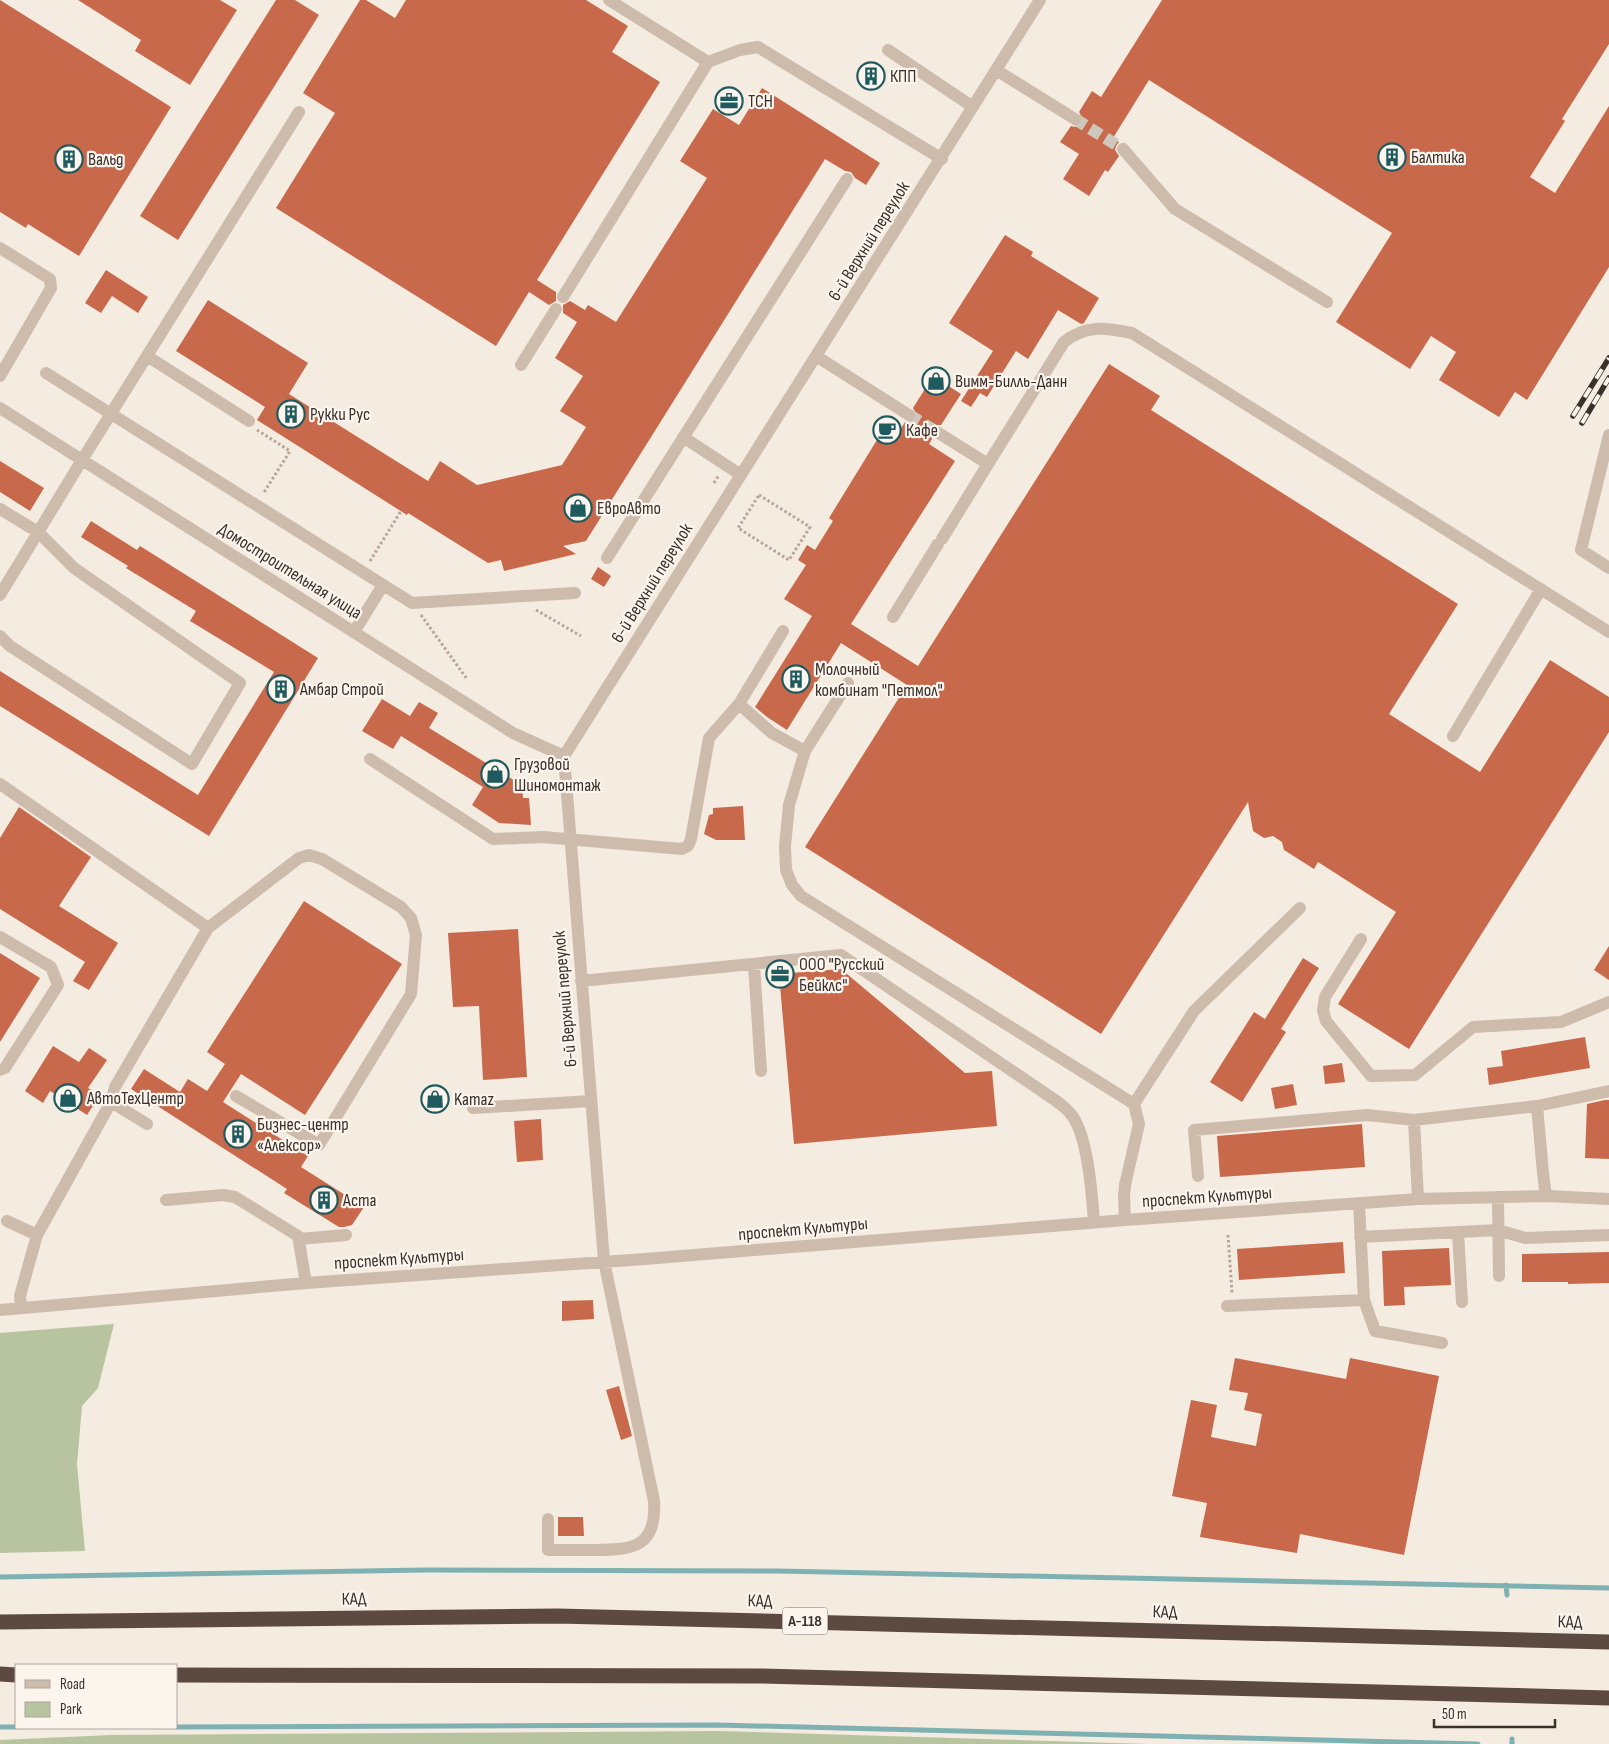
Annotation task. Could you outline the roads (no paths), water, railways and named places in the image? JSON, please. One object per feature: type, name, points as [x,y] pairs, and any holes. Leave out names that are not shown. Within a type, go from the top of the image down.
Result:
[{"type":"highway","name":"КАД","points":[[0,1622],[557,1616],[1609,1642]]},
{"type":"highway","points":[[0,1674],[15,1674]]},
{"type":"highway","points":[[178,1675],[760,1676],[1609,1698]]},
{"type":"street","points":[[609,0],[708,62]]},
{"type":"street","name":"6-й Верхний переулок","points":[[548,1519],[548,1550],[626,1549],[639,1544],[648,1535],[653,1526],[654,1515],[654,1501],[604,1262],[564,756],[1040,0]]},
{"type":"street","points":[[563,297],[708,62],[740,50],[758,48],[942,158]]},
{"type":"street","points":[[888,50],[973,107]]},
{"type":"street","points":[[996,70],[1075,119]]},
{"type":"street","points":[[0,594],[299,112]]},
{"type":"street","points":[[1123,149],[1175,209],[1326,302]]},
{"type":"street","points":[[607,558],[847,179]]},
{"type":"street","points":[[0,248],[50,279],[51,288],[0,376]]},
{"type":"street","points":[[521,365],[556,309]]},
{"type":"street","points":[[893,617],[1064,342],[1073,335],[1086,330],[1102,328],[1132,333],[1609,632]]},
{"type":"street","points":[[147,356],[249,421]]},
{"type":"street","points":[[816,356],[909,415]]},
{"type":"street","points":[[46,373],[412,603],[574,593]]},
{"type":"street","name":"Домостроительная улица","points":[[0,408],[514,733],[564,756]]},
{"type":"street","points":[[937,432],[988,464]]},
{"type":"street","points":[[1609,434],[1581,550],[1609,568]]},
{"type":"street","points":[[683,437],[741,476]]},
{"type":"street","points":[[0,509],[38,532],[74,568],[240,683],[192,764],[10,646],[0,636]]},
{"type":"street","points":[[354,632],[383,585]]},
{"type":"street","points":[[1453,736],[1541,589]]},
{"type":"street","points":[[370,759],[493,840],[543,837],[682,849],[688,846],[691,839],[709,738],[739,704],[783,631]]},
{"type":"street","points":[[848,683],[805,751],[789,805],[785,846],[786,870],[792,885],[801,896],[1134,1104],[1139,1124],[1125,1185],[1125,1220]]},
{"type":"street","points":[[739,704],[772,733],[805,751]]},
{"type":"street","points":[[0,784],[208,928]]},
{"type":"street","points":[[21,1308],[20,1296],[37,1235],[111,1102],[115,1087],[208,928],[299,858],[309,855],[322,859],[401,907],[411,918],[416,935],[410,994],[319,1145],[236,1096]]},
{"type":"street","points":[[1134,1104],[1194,1011],[1300,908]]},
{"type":"street","points":[[0,937],[52,967],[58,986],[5,1068],[0,1070]]},
{"type":"street","points":[[1360,939],[1325,997],[1323,1010],[1326,1021],[1372,1076],[1415,1075],[1472,1027],[1561,1022],[1609,1002]]},
{"type":"street","points":[[581,981],[841,955],[1055,1100],[1071,1114],[1081,1135],[1092,1183],[1094,1222]]},
{"type":"street","points":[[754,965],[761,1072]]},
{"type":"street","points":[[1198,1176],[1194,1130],[1367,1115],[1414,1120],[1537,1106],[1609,1091]]},
{"type":"street","points":[[111,1102],[147,1124]]},
{"type":"street","points":[[473,1108],[591,1102]]},
{"type":"street","points":[[1537,1106],[1546,1196]]},
{"type":"street","points":[[1414,1120],[1418,1200]]},
{"type":"street","points":[[166,1200],[229,1195],[296,1234],[299,1239],[306,1283]]},
{"type":"street","name":"проспект Культуры","points":[[0,1310],[306,1283],[604,1262],[1094,1222],[1418,1200],[1546,1196],[1609,1198]]},
{"type":"street","points":[[1498,1197],[1499,1276]]},
{"type":"street","points":[[1359,1204],[1364,1300],[1375,1331],[1442,1344]]},
{"type":"street","points":[[7,1221],[37,1235]]},
{"type":"street","points":[[1360,1237],[1498,1230],[1525,1238],[1609,1235]]},
{"type":"street","points":[[1458,1232],[1462,1302]]},
{"type":"street","points":[[299,1239],[346,1235]]},
{"type":"street","points":[[1230,1306],[1364,1300]]},
{"type":"waterway","points":[[0,1577],[425,1570],[778,1571],[1609,1588]]},
{"type":"waterway","points":[[1506,1585],[1507,1595]]},
{"type":"waterway","points":[[178,1727],[717,1725],[1478,1744]]},
{"type":"waterway","points":[[0,1727],[15,1727]]},
{"type":"waterway","points":[[1512,1739],[1512,1744]]},
{"type":"tunnel","points":[[1075,119],[1123,149]]},
{"type":"tunnel","points":[[909,415],[937,432]]},
{"type":"railway","points":[[1573,416],[1609,358]]},
{"type":"railway","points":[[1582,423],[1609,378]]},
{"type":"place","name":"КПП","points":[[871,76]]},
{"type":"place","name":"ТСН","points":[[729,101]]},
{"type":"place","name":"Балтика","points":[[1392,157]]},
{"type":"place","name":"Вальд","points":[[69,159]]},
{"type":"place","name":"Вимм-Билль-Данн","points":[[936,381]]},
{"type":"place","name":"Рукки Рус","points":[[291,414]]},
{"type":"place","name":"Кафе","points":[[887,430]]},
{"type":"place","name":"ЕвроАвто","points":[[578,508]]},
{"type":"place","name":"Молочный комбинат \"Петмол\"","points":[[796,679]]},
{"type":"place","name":"Амбар Строй","points":[[281,689]]},
{"type":"place","name":"Грузовой Шиномонтаж","points":[[495,774]]},
{"type":"place","name":"ООО \"Русский Бейклс\"","points":[[780,974]]},
{"type":"place","name":"АвтоТехЦентр","points":[[68,1098]]},
{"type":"place","name":"Kamaz","points":[[435,1099]]},
{"type":"place","name":"Бизнес-центр «Алексор»","points":[[238,1134]]},
{"type":"place","name":"Аста","points":[[324,1200]]}]
